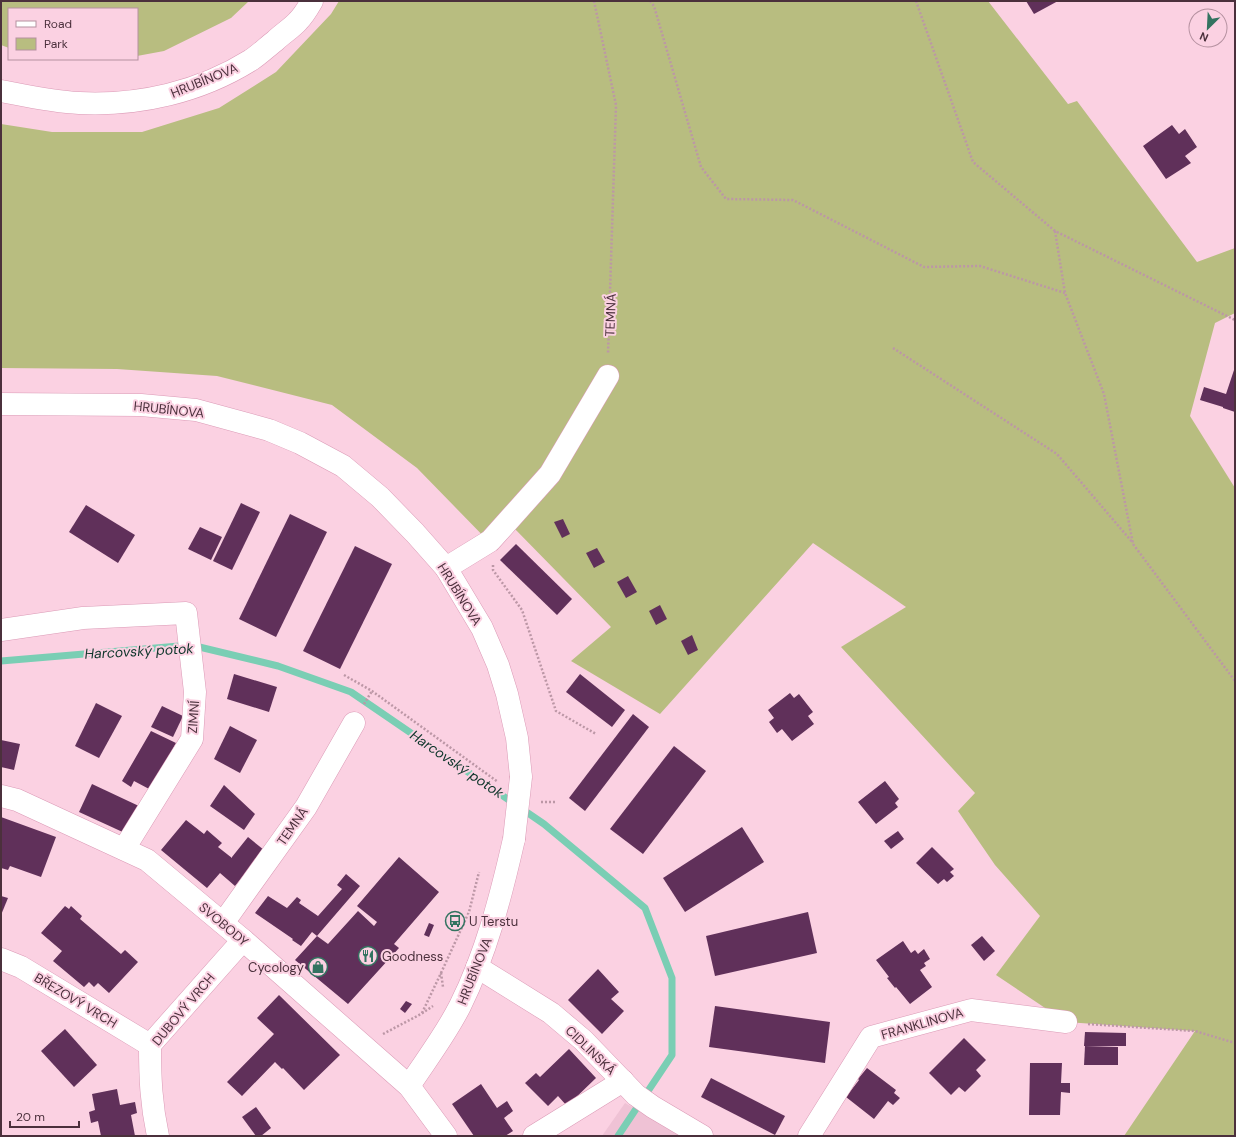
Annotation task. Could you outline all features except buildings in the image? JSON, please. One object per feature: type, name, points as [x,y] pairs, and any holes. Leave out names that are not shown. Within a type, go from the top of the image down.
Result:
[{"type":"street","name":"HRUBÍNOVA","points":[[1,91],[46,100],[104,104],[162,97],[194,87],[218,77],[252,59],[298,22],[312,1]]},
{"type":"street","points":[[446,568],[490,541],[550,474],[608,376]]},
{"type":"street","name":"HRUBÍNOVA","points":[[1,404],[141,405],[196,410],[269,430],[300,443],[343,466],[380,497],[446,568],[482,628],[498,665],[509,701],[517,738],[521,777],[514,839],[489,935],[477,967],[452,1001],[448,1026],[409,1086]]},
{"type":"street","name":"ZIMNÍ","points":[[1,630],[83,618],[187,620],[195,692],[192,739],[124,850]]},
{"type":"street","name":"TEMNÁ","points":[[223,923],[306,807],[354,723]]},
{"type":"street","name":"SVOBODY","points":[[1,796],[17,800],[147,860],[223,923],[409,1086],[446,1136]]},
{"type":"street","name":"DUBOVÝ VRCH","points":[[158,1136],[153,1116],[150,1082],[150,1045],[242,940]]},
{"type":"street","name":"BŘEZOVÝ VRCH","points":[[1,959],[21,967],[150,1045]]},
{"type":"street","name":"CIDLINSKÁ","points":[[477,967],[552,1013],[583,1040],[637,1095],[702,1136]]},
{"type":"street","name":"FRANKLINOVA","points":[[809,1136],[871,1038],[970,1010],[1066,1022]]},
{"type":"street","points":[[534,1136],[637,1095]]},
{"type":"path","name":"TEMNÁ","points":[[594,1],[616,105],[608,376]]},
{"type":"path","points":[[650,1],[654,6],[701,168],[726,199],[793,200],[924,267],[980,266],[1064,293]]},
{"type":"path","points":[[916,1],[973,162],[1055,231],[1235,320]]},
{"type":"path","points":[[1055,231],[1064,293],[1104,394],[1133,544]]},
{"type":"path","points":[[893,348],[1057,454],[1133,544],[1235,681]]},
{"type":"path","points":[[490,541],[493,570],[522,610],[556,711],[596,734]]},
{"type":"path","points":[[344,675],[372,691],[498,782]]},
{"type":"path","points":[[535,802],[557,802]]},
{"type":"path","points":[[422,1014],[469,912],[479,872]]},
{"type":"path","points":[[364,1046],[430,1009],[452,1001],[441,973]]},
{"type":"path","points":[[1066,1022],[1195,1031],[1235,1043]]},
{"type":"shaded area","points":[[625,1103],[684,1136],[602,1136]]},
{"type":"green space","points":[[1,1],[249,1],[231,18],[164,51],[138,56],[138,8],[8,8],[8,48],[1,45]]},
{"type":"green space","points":[[339,1],[988,1],[1068,104],[1077,101],[1197,262],[1235,248],[1235,313],[1215,323],[1190,416],[1235,488],[1235,1136],[1124,1136],[1195,1031],[1066,1022],[996,975],[1040,916],[995,865],[958,811],[975,793],[841,647],[906,607],[813,543],[660,714],[571,661],[611,627],[513,527],[493,546],[417,468],[332,405],[217,376],[117,369],[1,368],[1,124],[52,132],[142,132],[219,108],[276,72],[331,14]]},
{"type":"waterway","name":"Harcovský potok","points":[[1,661],[191,645],[278,666],[351,692],[544,824],[645,908],[672,978],[672,1055],[618,1136]]},
{"type":"place","name":"U Terstu","points":[[455,921]]},
{"type":"place","name":"Goodness","points":[[368,956]]},
{"type":"place","name":"Cycology","points":[[318,967]]}]
